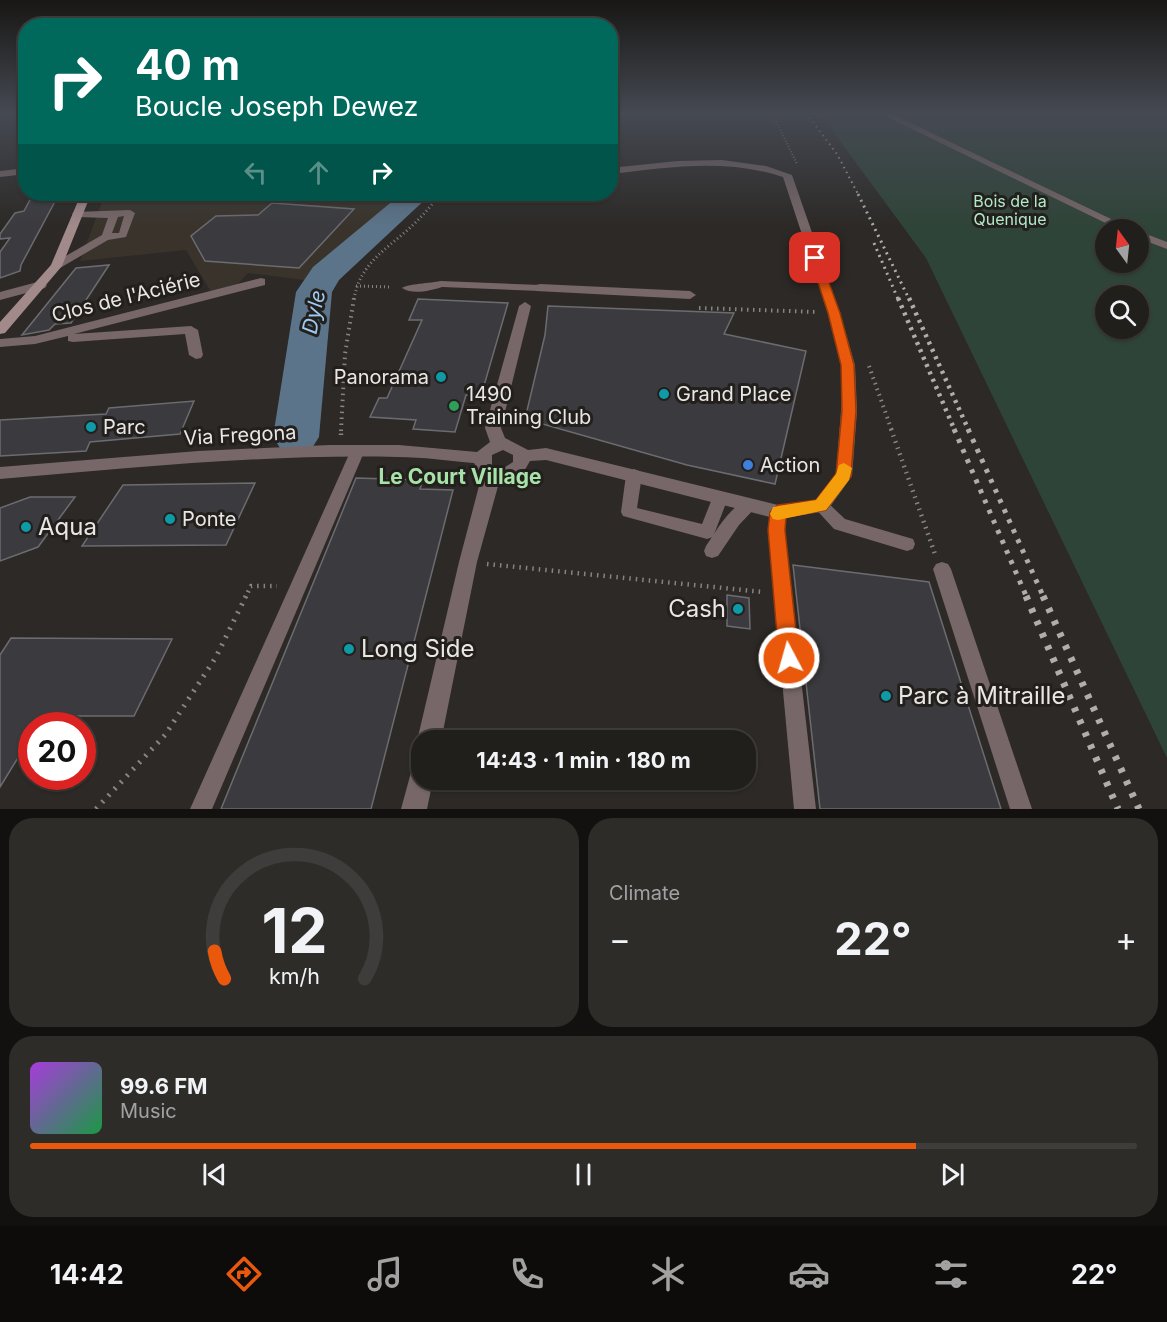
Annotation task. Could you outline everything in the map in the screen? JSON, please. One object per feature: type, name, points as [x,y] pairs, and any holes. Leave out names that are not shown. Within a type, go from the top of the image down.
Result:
[{"type":"main road","points":[[0,330],[56,266],[83,201]]},
{"type":"street","points":[[962,151],[1106,219]]},
{"type":"street","points":[[523,456],[546,454],[634,474],[778,512],[821,506],[844,476],[849,411],[848,365],[834,313],[787,175],[760,166],[712,164],[618,170]]},
{"type":"street","points":[[0,174],[18,172]]},
{"type":"street","points":[[1149,239],[1167,246]]},
{"type":"street","name":"Clos de l'Aciérie","points":[[0,343],[35,340],[261,282]]},
{"type":"street","points":[[0,296],[41,285]]},
{"type":"street","points":[[540,288],[690,295]]},
{"type":"street","points":[[499,445],[493,428],[525,306]]},
{"type":"street","points":[[35,340],[192,330],[196,355]]},
{"type":"street","points":[[499,445],[517,448],[523,456],[515,470],[495,473],[483,466],[482,458],[488,449],[499,445]]},
{"type":"street","name":"Via Fregona","points":[[0,473],[198,457],[343,450],[482,458]]},
{"type":"street","points":[[431,730],[468,562],[488,486],[495,473]]},
{"type":"street","points":[[414,809],[418,790]]},
{"type":"lane","points":[[56,266],[106,237],[123,234],[130,213],[77,214]]},
{"type":"lane","points":[[106,237],[114,215]]},
{"type":"lane","points":[[407,288],[428,288],[441,284],[540,288]]},
{"type":"lane","points":[[201,809],[299,586],[343,450]]},
{"type":"lane","points":[[634,474],[629,512],[706,532],[720,498]]},
{"type":"lane","points":[[712,551],[732,521],[750,506]]},
{"type":"lane","points":[[821,506],[840,524],[907,544]]},
{"type":"lane","points":[[778,512],[776,530],[805,809]]},
{"type":"lane","points":[[942,569],[1021,809]]},
{"type":"path","points":[[343,450],[345,354],[356,286],[368,263],[416,222],[435,201]]},
{"type":"path","points":[[356,286],[407,288]]},
{"type":"path","points":[[468,562],[782,594]]},
{"type":"path","points":[[96,809],[165,735],[216,657],[251,586],[299,586]]},
{"type":"shaded area","points":[[102,201],[397,201],[305,280],[248,273],[236,286],[211,292],[186,250],[80,261]]},
{"type":"green space","name":"Bois de la Quenique","points":[[847,151],[1167,151],[1167,758],[926,258]]},
{"type":"building","points":[[29,201],[55,201],[21,265],[20,271],[0,278],[0,252],[10,238],[0,239],[0,234],[15,213],[24,211]]},
{"type":"building","points":[[272,203],[354,209],[299,268],[205,261],[191,236],[216,216],[258,215]]},
{"type":"building","points":[[109,265],[71,323],[55,324],[49,330],[22,335],[76,268]]},
{"type":"building","name":"Panorama","points":[[418,299],[508,303],[481,396],[466,395],[455,432],[413,429],[416,420],[370,417],[379,398],[387,398],[422,320],[409,320]]},
{"type":"building","name":"Grand Place","points":[[548,306],[734,313],[724,334],[806,351],[775,484],[687,465],[525,419],[545,335]]},
{"type":"building","name":"Parc","points":[[194,401],[180,434],[90,442],[86,451],[0,456],[0,420],[106,414],[109,408]]},
{"type":"building","name":"Long Side","points":[[356,478],[423,480],[420,489],[453,490],[371,809],[221,809]]},
{"type":"building","name":"Ponte","points":[[255,483],[226,545],[82,546],[123,485]]},
{"type":"building","name":"Aqua","points":[[30,497],[75,497],[38,547],[0,561],[0,508]]},
{"type":"building","name":"Parc à Mitraille","points":[[793,565],[929,582],[1001,809],[820,809]]},
{"type":"building","name":"Cash","points":[[727,595],[749,598],[750,629],[727,626]]},
{"type":"building","points":[[11,638],[172,639],[134,716],[96,716],[96,712],[18,712],[18,758],[0,787],[0,655]]},
{"type":"waterway","name":"Dyle","points":[[296,437],[314,292],[325,274],[409,201]]},
{"type":"railway","points":[[835,151],[859,195]]},
{"type":"railway","points":[[859,195],[909,299]]},
{"type":"railway","points":[[874,243],[898,299]]},
{"type":"railway","points":[[898,298],[955,431]]},
{"type":"railway","points":[[909,298],[969,431]]},
{"type":"railway","points":[[954,429],[1027,598]]},
{"type":"railway","points":[[968,429],[1044,598]]},
{"type":"railway","points":[[1026,596],[1118,809]]},
{"type":"railway","points":[[1043,596],[1139,809]]},
{"type":"slow traffic","points":[[778,514],[778,512],[821,506],[844,476],[844,468]]},
{"type":"place","name":"Panorama","points":[[441,377]]},
{"type":"place","name":"Grand Place","points":[[664,394]]},
{"type":"place","name":"1490 Training Club","points":[[454,406]]},
{"type":"place","name":"Parc","points":[[91,427]]},
{"type":"place","name":"Action","points":[[748,465]]},
{"type":"place","name":"Ponte","points":[[170,519]]},
{"type":"place","name":"Aqua","points":[[26,527]]},
{"type":"place","name":"Cash","points":[[738,609]]},
{"type":"place","name":"Long Side","points":[[349,649]]},
{"type":"place","name":"Parc à Mitraille","points":[[886,696]]},
{"type":"district","name":"Le Court Village","points":[[460,477]]},
{"type":"route","points":[[789,658],[776,530],[778,512],[821,506],[844,476],[849,411],[848,365],[834,313],[815,258]]}]
